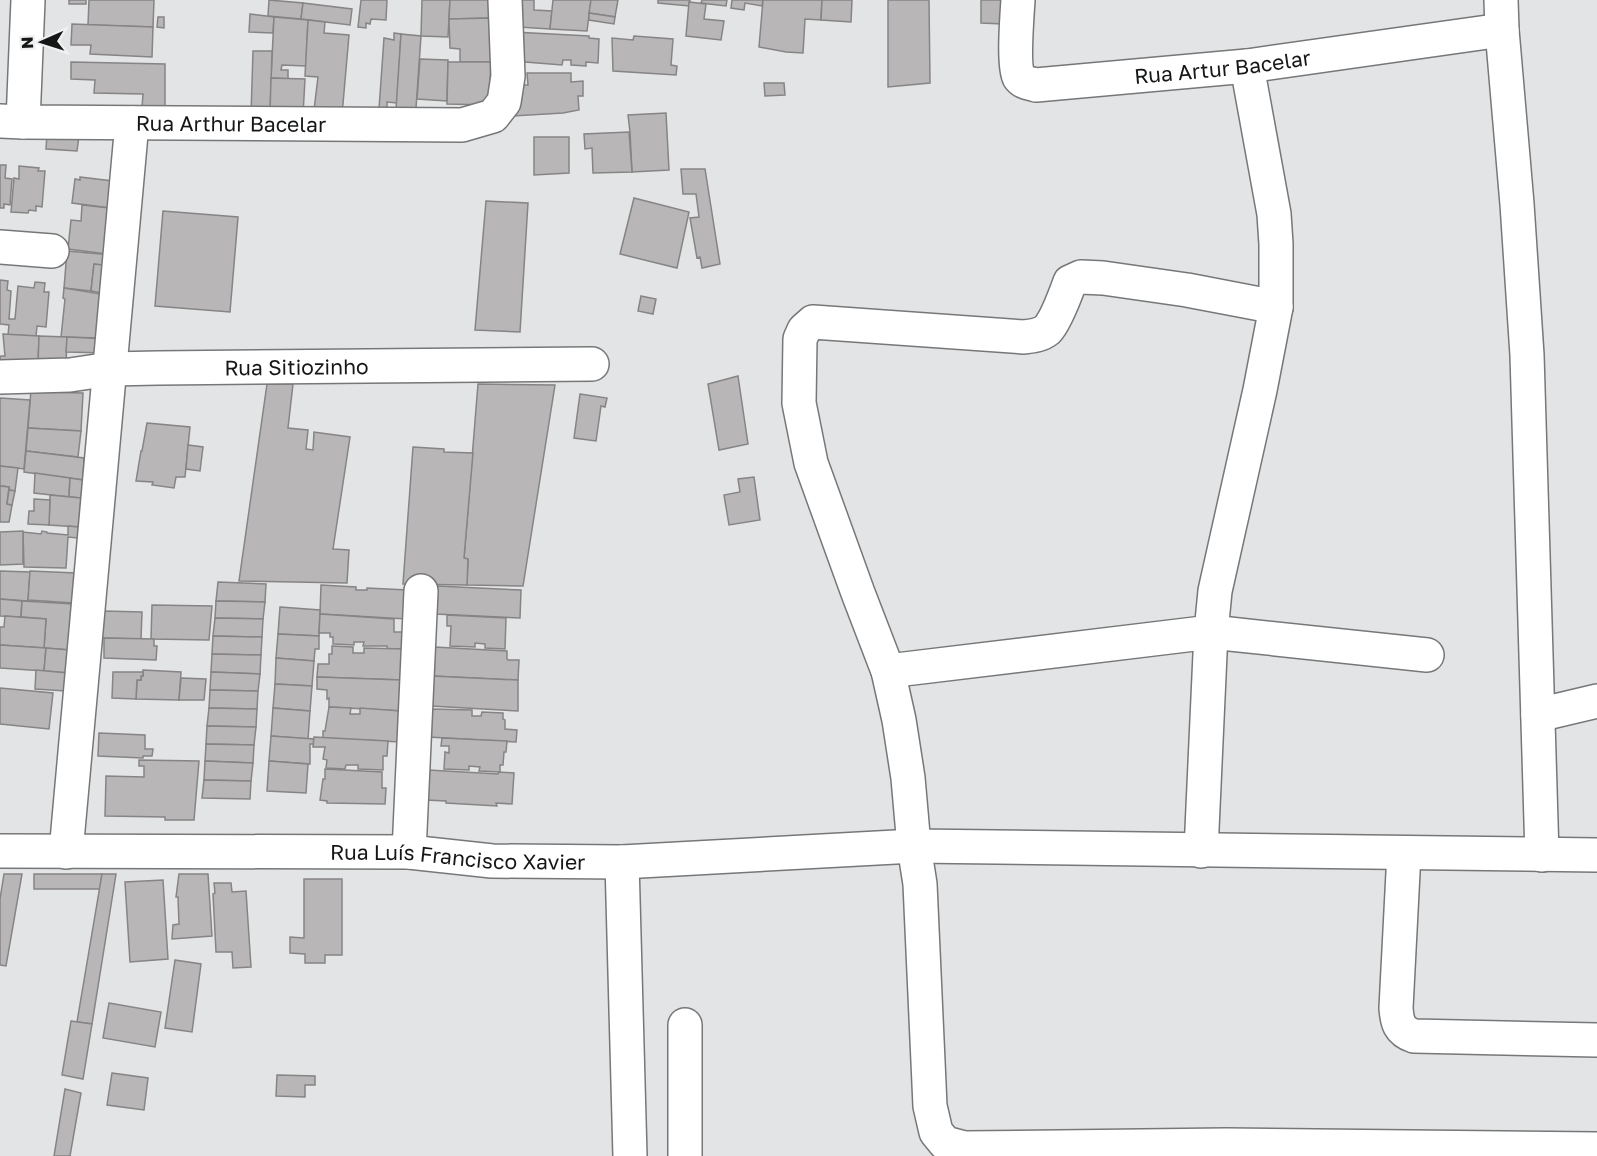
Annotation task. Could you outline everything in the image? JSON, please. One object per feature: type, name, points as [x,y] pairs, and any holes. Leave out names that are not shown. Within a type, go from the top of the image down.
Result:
[{"type":"street","points":[[12,122],[28,0]]},
{"type":"street","name":"Rua Arthur Bacelar","points":[[12,122],[462,125],[493,116],[504,102],[508,76],[505,0]]},
{"type":"street","name":"Rua Artur Bacelar","points":[[1018,0],[1016,55],[1018,76],[1025,82],[1036,85],[1247,66],[1502,15]]},
{"type":"street","points":[[1502,15],[1518,204],[1526,344],[1542,855]]},
{"type":"street","points":[[1201,851],[1215,591],[1276,307],[1274,214],[1247,66]]},
{"type":"street","points":[[66,852],[132,123]]},
{"type":"street","points":[[0,247],[52,251]]},
{"type":"street","points":[[1276,307],[1187,290],[1081,276],[1070,282],[1055,318],[1048,329],[1040,334],[1024,337],[813,322],[804,330],[800,339],[799,403],[811,463],[888,671],[899,720],[920,884],[930,1107],[936,1132],[945,1143],[964,1148],[1226,1145],[1597,1149]]},
{"type":"street","name":"Rua Sitiozinho","points":[[0,377],[70,375],[110,369],[592,364]]},
{"type":"street","points":[[409,852],[421,591]]},
{"type":"street","points":[[888,671],[1211,632],[1427,655]]},
{"type":"street","points":[[1538,715],[1597,701]]},
{"type":"street","name":"Rua Luís Francisco Xavier","points":[[0,851],[409,852],[492,861],[622,862],[914,846],[1597,855]]},
{"type":"street","points":[[1404,853],[1396,1008],[1398,1025],[1406,1033],[1414,1036],[1597,1040]]},
{"type":"street","points":[[622,862],[630,1156]]},
{"type":"street","points":[[685,1025],[686,1156]]},
{"type":"building","points":[[69,0],[86,0],[86,4],[69,4]]},
{"type":"building","points":[[89,0],[154,0],[153,27],[88,25]]},
{"type":"building","points":[[269,0],[303,3],[301,19],[268,16]]},
{"type":"building","points":[[361,0],[387,0],[386,20],[371,19],[370,24],[366,23],[366,28],[358,27]]},
{"type":"building","points":[[422,0],[450,0],[448,37],[421,36]]},
{"type":"building","points":[[450,0],[492,0],[492,18],[449,19]]},
{"type":"building","points":[[512,0],[534,0],[534,10],[552,11],[550,29],[519,27]]},
{"type":"building","points":[[553,0],[591,0],[587,31],[550,29]]},
{"type":"building","points":[[591,0],[618,0],[615,17],[589,13]]},
{"type":"building","points":[[658,0],[690,0],[689,6],[658,3]]},
{"type":"building","points":[[702,0],[727,0],[726,6],[701,3]]},
{"type":"building","points":[[732,0],[763,0],[762,6],[745,3],[744,10],[731,8]]},
{"type":"building","points":[[763,0],[822,0],[821,20],[805,19],[803,53],[759,47]]},
{"type":"building","points":[[822,0],[852,0],[851,22],[821,20]]},
{"type":"building","points":[[888,0],[929,0],[930,83],[888,87]]},
{"type":"building","points":[[981,0],[1004,0],[1003,24],[981,23]]},
{"type":"building","points":[[689,2],[706,4],[704,19],[724,21],[721,40],[686,36]]},
{"type":"building","points":[[303,3],[352,9],[350,25],[301,19]]},
{"type":"building","points":[[589,13],[615,17],[614,24],[589,20]]},
{"type":"building","points":[[250,14],[274,17],[273,33],[249,32]]},
{"type":"building","points":[[158,17],[164,17],[164,28],[157,27]]},
{"type":"building","points":[[274,17],[308,20],[306,66],[282,65],[281,70],[288,70],[288,79],[271,78]]},
{"type":"building","points":[[492,18],[491,62],[460,62],[460,49],[450,48],[449,19]]},
{"type":"building","points":[[308,20],[325,22],[324,33],[349,35],[342,115],[314,110],[318,77],[305,76]]},
{"type":"building","points":[[72,24],[153,27],[152,57],[90,54],[91,45],[71,45]]},
{"type":"building","points":[[513,32],[589,36],[589,38],[599,39],[598,63],[586,62],[586,66],[571,65],[571,60],[563,60],[562,65],[513,61]]},
{"type":"building","points":[[394,33],[401,34],[397,103],[387,102],[387,108],[379,109],[384,38],[394,40]]},
{"type":"building","points":[[401,34],[421,36],[416,108],[396,109]]},
{"type":"building","points":[[634,36],[673,39],[671,65],[677,66],[676,75],[613,71],[612,38],[633,40]]},
{"type":"building","points":[[253,51],[272,51],[270,116],[251,115]]},
{"type":"building","points":[[420,59],[448,60],[447,101],[417,99]]},
{"type":"building","points":[[71,62],[165,64],[165,109],[142,108],[143,94],[94,93],[95,80],[71,79]]},
{"type":"building","points":[[448,62],[491,62],[489,105],[447,104]]},
{"type":"building","points":[[527,73],[571,73],[571,82],[583,81],[583,96],[578,96],[579,110],[513,116],[514,85],[528,85]]},
{"type":"building","points":[[271,78],[305,79],[303,115],[270,114]]},
{"type":"building","points":[[764,83],[784,83],[785,95],[765,96]]},
{"type":"building","points":[[666,113],[669,170],[632,172],[628,115]]},
{"type":"building","points":[[629,132],[632,172],[593,173],[592,148],[585,149],[584,134]]},
{"type":"building","points":[[47,134],[79,136],[77,151],[46,149]]},
{"type":"building","points":[[534,137],[569,137],[569,173],[534,175]]},
{"type":"building","points":[[0,165],[6,165],[5,178],[12,179],[10,205],[4,204],[4,208],[0,208]]},
{"type":"building","points":[[19,166],[39,168],[38,171],[45,171],[42,207],[36,206],[36,211],[11,212],[14,178],[19,179]]},
{"type":"building","points":[[681,169],[705,169],[720,264],[702,268],[700,257],[697,258],[690,218],[699,217],[696,194],[683,194]]},
{"type":"building","points":[[80,177],[121,182],[118,209],[72,203],[75,179],[80,180]]},
{"type":"building","points":[[634,198],[689,212],[677,268],[620,254]]},
{"type":"building","points":[[486,201],[528,203],[520,332],[475,330]]},
{"type":"building","points":[[82,205],[119,209],[114,255],[68,249],[71,220],[81,221]]},
{"type":"building","points":[[163,211],[238,217],[230,312],[155,306]]},
{"type":"building","points":[[67,251],[112,255],[110,266],[94,264],[91,291],[64,288]]},
{"type":"building","points":[[94,264],[110,266],[107,294],[91,291]]},
{"type":"building","points":[[0,280],[8,281],[7,290],[11,291],[9,319],[15,319],[18,286],[34,288],[35,282],[45,283],[44,292],[49,292],[46,327],[37,326],[36,336],[8,335],[9,325],[0,324]]},
{"type":"building","points":[[64,288],[107,295],[100,338],[61,337]]},
{"type":"building","points":[[641,296],[656,299],[653,314],[638,311]]},
{"type":"building","points":[[3,334],[39,336],[38,365],[0,369],[0,358],[5,356]]},
{"type":"building","points":[[39,336],[67,337],[66,366],[38,365]]},
{"type":"building","points":[[67,337],[108,339],[107,353],[66,352]]},
{"type":"building","points":[[738,376],[748,444],[719,450],[708,384]]},
{"type":"building","points":[[267,384],[293,384],[288,428],[308,430],[306,449],[313,450],[314,432],[350,437],[333,549],[349,550],[347,583],[239,581]]},
{"type":"building","points":[[478,384],[555,385],[523,586],[467,585],[468,559],[464,558]]},
{"type":"building","points":[[31,390],[83,393],[81,431],[28,428]]},
{"type":"building","points":[[580,394],[607,398],[605,407],[601,406],[596,441],[574,438]]},
{"type":"building","points":[[0,398],[30,400],[24,469],[0,466]]},
{"type":"building","points":[[147,423],[190,427],[185,477],[176,477],[174,488],[152,485],[153,482],[136,481]]},
{"type":"building","points":[[28,428],[81,431],[78,457],[26,451]]},
{"type":"building","points":[[188,445],[203,447],[200,471],[186,469]]},
{"type":"building","points":[[413,447],[444,449],[444,452],[473,453],[464,558],[468,559],[467,585],[403,584]]},
{"type":"building","points":[[26,451],[84,458],[83,480],[24,472]]},
{"type":"building","points":[[0,466],[18,468],[15,491],[9,490],[9,487],[0,486]]},
{"type":"building","points":[[35,473],[70,478],[69,497],[34,493]]},
{"type":"building","points":[[754,477],[760,520],[729,525],[724,495],[740,492],[738,479]]},
{"type":"building","points":[[70,478],[83,480],[81,498],[69,497]]},
{"type":"building","points":[[0,486],[9,487],[7,504],[12,505],[9,522],[0,522]]},
{"type":"building","points":[[9,490],[15,491],[12,505],[7,504]]},
{"type":"building","points":[[50,495],[81,498],[79,527],[49,525]]},
{"type":"building","points":[[34,499],[50,500],[49,525],[28,524],[29,511],[34,511]]},
{"type":"building","points":[[68,526],[79,527],[78,538],[68,537],[66,568],[24,567],[23,532],[41,534],[42,531],[68,535]]},
{"type":"building","points":[[23,531],[23,564],[0,565],[0,532]]},
{"type":"building","points":[[0,571],[30,572],[28,601],[0,599]]},
{"type":"building","points":[[30,571],[76,573],[74,603],[28,600]]},
{"type":"building","points":[[218,582],[266,584],[265,602],[216,601]]},
{"type":"building","points":[[321,585],[356,587],[356,590],[367,590],[367,588],[408,590],[407,619],[320,614]]},
{"type":"building","points":[[437,586],[521,590],[520,618],[435,614]]},
{"type":"building","points":[[0,599],[22,601],[21,617],[0,616]]},
{"type":"building","points":[[22,601],[74,604],[70,650],[44,648],[46,619],[21,617]]},
{"type":"building","points":[[216,601],[265,602],[263,619],[215,618]]},
{"type":"building","points":[[152,605],[212,606],[209,640],[151,639]]},
{"type":"building","points":[[280,607],[320,610],[319,636],[278,634]]},
{"type":"building","points":[[103,611],[142,612],[141,639],[100,638]]},
{"type":"building","points":[[320,614],[394,619],[394,632],[405,632],[405,649],[363,646],[364,642],[354,642],[354,645],[333,644],[333,637],[330,637],[330,633],[319,633]]},
{"type":"building","points":[[447,615],[506,618],[505,649],[485,648],[485,644],[475,643],[475,647],[450,646],[451,626],[447,626]]},
{"type":"building","points":[[5,616],[46,619],[44,648],[0,645],[0,627],[4,627]]},
{"type":"building","points":[[215,618],[263,619],[262,637],[213,636]]},
{"type":"building","points":[[278,634],[319,636],[319,649],[315,649],[314,661],[276,658]]},
{"type":"building","points":[[213,636],[262,637],[261,655],[212,654]]},
{"type":"building","points":[[104,638],[154,639],[154,646],[157,646],[156,660],[104,658]]},
{"type":"building","points":[[0,645],[46,648],[44,671],[0,668]]},
{"type":"building","points":[[332,646],[353,647],[353,653],[364,653],[364,648],[405,649],[402,680],[317,677],[318,664],[329,664]]},
{"type":"building","points":[[434,647],[507,651],[508,660],[519,660],[518,680],[432,676]]},
{"type":"building","points":[[46,648],[70,650],[68,673],[44,671]]},
{"type":"building","points":[[212,654],[261,655],[260,674],[211,672]]},
{"type":"building","points":[[276,658],[314,661],[312,686],[275,684]]},
{"type":"building","points":[[36,670],[68,673],[66,691],[35,689]]},
{"type":"building","points":[[143,670],[181,672],[179,700],[136,699],[137,680],[141,680]]},
{"type":"building","points":[[113,672],[143,672],[141,680],[137,680],[136,699],[112,698]]},
{"type":"building","points":[[211,672],[260,674],[258,691],[210,690]]},
{"type":"building","points":[[432,676],[518,680],[518,711],[431,706]]},
{"type":"building","points":[[317,677],[402,680],[401,711],[329,707],[327,690],[317,689]]},
{"type":"building","points":[[181,678],[206,679],[204,700],[179,700]]},
{"type":"building","points":[[275,684],[312,686],[310,711],[273,708]]},
{"type":"building","points":[[0,688],[53,693],[49,729],[0,724]]},
{"type":"building","points":[[210,690],[258,691],[257,709],[209,708]]},
{"type":"building","points":[[329,707],[351,708],[350,714],[360,714],[360,708],[401,711],[400,742],[323,738]]},
{"type":"building","points":[[209,708],[257,709],[256,727],[207,726]]},
{"type":"building","points":[[273,708],[310,711],[308,739],[271,736]]},
{"type":"building","points":[[430,709],[472,710],[472,716],[481,716],[482,712],[503,713],[505,729],[517,730],[516,742],[429,737]]},
{"type":"building","points":[[207,726],[256,727],[254,745],[206,744]]},
{"type":"building","points":[[99,733],[145,735],[145,749],[153,749],[152,756],[143,756],[143,758],[98,756]]},
{"type":"building","points":[[271,736],[314,739],[314,744],[310,744],[310,764],[269,761]]},
{"type":"building","points":[[314,737],[388,741],[387,756],[383,756],[383,770],[358,769],[358,765],[346,765],[345,769],[326,768],[327,760],[323,759],[325,747],[313,747]]},
{"type":"building","points":[[442,738],[507,741],[500,772],[479,771],[480,767],[469,766],[469,770],[444,769],[445,752],[449,753],[449,746],[441,746]]},
{"type":"building","points":[[206,744],[254,745],[253,763],[205,761]]},
{"type":"building","points":[[139,760],[199,761],[194,820],[105,816],[106,776],[144,777],[144,766],[139,766]]},
{"type":"building","points":[[205,761],[253,763],[251,781],[204,780]]},
{"type":"building","points":[[269,761],[308,764],[306,793],[267,791]]},
{"type":"building","points":[[325,769],[382,772],[382,788],[386,788],[385,804],[327,803],[327,801],[320,800]]},
{"type":"building","points":[[428,770],[514,773],[512,804],[496,803],[497,806],[426,800]]},
{"type":"building","points":[[204,780],[251,781],[250,799],[202,798]]},
{"type":"building","points":[[4,874],[22,874],[6,966],[0,965],[0,899]]},
{"type":"building","points":[[34,874],[102,874],[100,889],[34,889]]},
{"type":"building","points":[[102,874],[116,874],[92,1024],[77,1022]]},
{"type":"building","points":[[179,874],[208,874],[212,936],[172,939],[173,925],[179,924],[178,897],[176,897]]},
{"type":"building","points":[[304,879],[342,879],[342,955],[325,955],[325,963],[305,963],[305,954],[290,953],[290,937],[304,938]]},
{"type":"building","points":[[163,880],[168,959],[130,962],[125,882]]},
{"type":"building","points":[[214,883],[231,883],[232,892],[246,891],[251,967],[233,968],[232,952],[216,952]]},
{"type":"building","points":[[175,960],[201,964],[192,1032],[165,1028]]},
{"type":"building","points":[[109,1003],[161,1012],[155,1047],[103,1038]]},
{"type":"building","points":[[71,1021],[92,1024],[83,1079],[62,1075]]},
{"type":"building","points":[[112,1073],[148,1078],[144,1110],[107,1105]]},
{"type":"building","points":[[277,1075],[315,1076],[315,1085],[305,1085],[305,1097],[276,1096]]},
{"type":"building","points":[[65,1089],[81,1093],[70,1156],[54,1156]]}]
